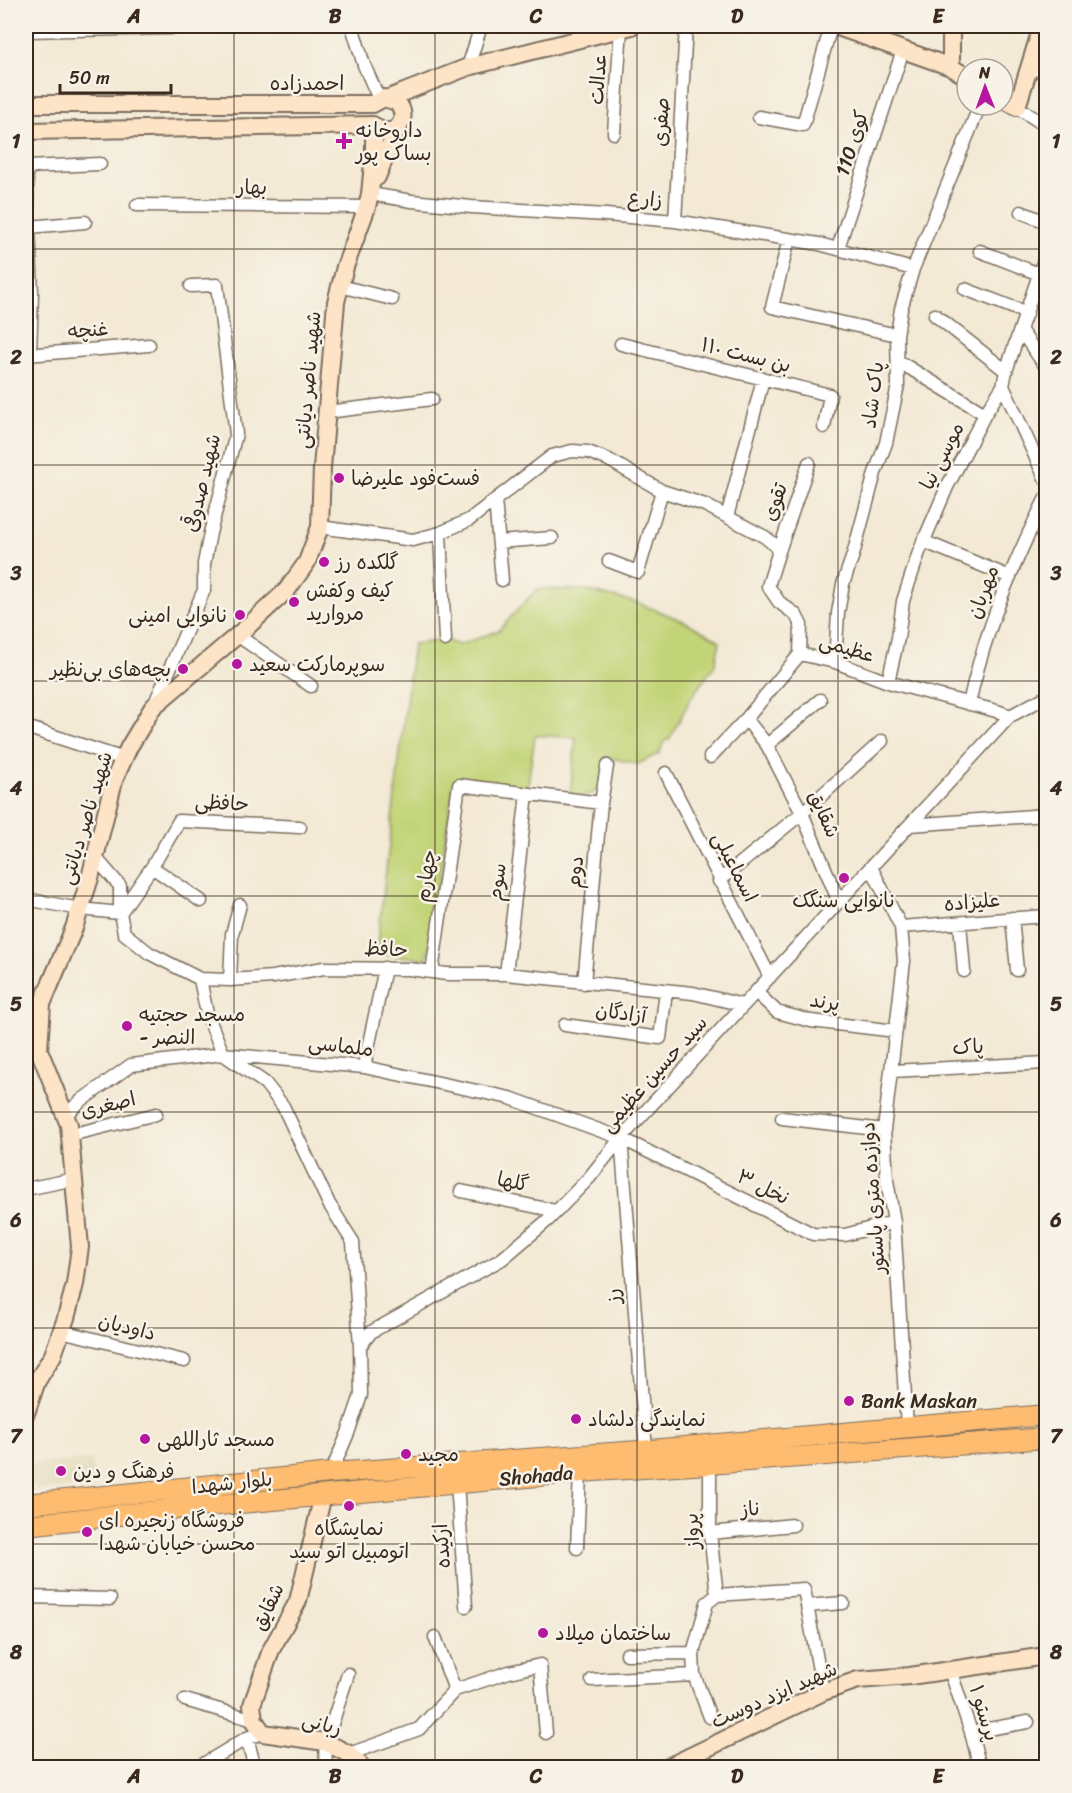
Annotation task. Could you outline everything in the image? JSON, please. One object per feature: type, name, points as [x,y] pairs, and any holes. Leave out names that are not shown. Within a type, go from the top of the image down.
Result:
[{"type":"main road","name":"شهید ناصر دیانتی","points":[[380,100],[468,67],[626,26]]},
{"type":"main road","points":[[833,26],[955,70]]},
{"type":"main road","points":[[951,26],[951,68]]},
{"type":"main road","points":[[1015,93],[1029,66],[1042,26]]},
{"type":"main road","name":"شهید ناصر دیانتی","points":[[26,1413],[30,1390],[52,1355],[62,1331],[75,1284],[80,1247],[69,1125],[39,1050],[34,1002],[74,928],[114,780],[153,706],[287,590],[307,562],[320,527],[322,468],[332,343],[336,302],[345,267],[369,195],[400,121],[435,80]]},
{"type":"main road","name":"احمدزاده","points":[[26,104],[380,100]]},
{"type":"main road","points":[[26,131],[373,126],[380,131],[388,132],[400,121],[403,110],[398,102],[380,100]]},
{"type":"main road","name":"شهید ناصر دیانتی","points":[[369,195],[374,153],[373,126]]},
{"type":"main road","name":"Shohada","points":[[331,1473],[646,1450],[1047,1415]]},
{"type":"main road","name":"Shohada","points":[[26,1525],[580,1472],[1047,1438]]},
{"type":"main road","points":[[323,1495],[331,1473]]},
{"type":"main road","name":"بلوار شهدا","points":[[26,1504],[331,1473]]},
{"type":"main road","name":"شقایق","points":[[259,1727],[252,1706],[271,1650],[298,1601],[323,1495]]},
{"type":"main road","name":"شهید ایزد دوست","points":[[666,1767],[824,1692],[858,1680],[1047,1656]]},
{"type":"main road","name":"ربانی","points":[[259,1727],[325,1742],[349,1754],[363,1767]]},
{"type":"street","points":[[352,26],[364,65],[380,100]]},
{"type":"street","points":[[468,67],[481,26]]},
{"type":"street","name":"عدالت","points":[[614,133],[626,26]]},
{"type":"street","name":"صفری","points":[[675,221],[686,26]]},
{"type":"street","points":[[759,117],[803,125],[833,26]]},
{"type":"street","points":[[33,29],[171,27]]},
{"type":"street","name":"کوی 110","points":[[837,248],[903,50]]},
{"type":"street","points":[[1029,66],[1047,73]]},
{"type":"street","points":[[1015,106],[1047,126]]},
{"type":"street","name":"پاک شاد","points":[[835,662],[838,613],[843,584],[886,442],[898,385],[897,335],[901,309],[913,269],[975,117]]},
{"type":"street","points":[[27,357],[32,293],[26,165],[100,164]]},
{"type":"street","name":"زارع","points":[[369,195],[472,207],[675,221],[837,248],[913,269]]},
{"type":"street","name":"بهار","points":[[137,205],[369,195]]},
{"type":"street","points":[[1021,212],[1047,222]]},
{"type":"street","points":[[28,227],[85,222]]},
{"type":"street","points":[[789,239],[772,307],[897,335]]},
{"type":"street","points":[[980,251],[1039,274]]},
{"type":"street","name":"موسی نیا","points":[[888,682],[898,638],[903,601],[923,541],[946,487],[985,414],[1003,386],[1006,370],[1047,254]]},
{"type":"street","name":"شهید صدوقی","points":[[153,706],[204,590],[204,564],[210,533],[236,434],[217,285],[191,286]]},
{"type":"street","points":[[340,286],[392,299]]},
{"type":"street","points":[[965,289],[1027,313]]},
{"type":"street","points":[[935,315],[1006,370]]},
{"type":"street","points":[[1021,331],[1047,367]]},
{"type":"street","name":"بن بست ۱۱۰","points":[[621,344],[830,395],[824,427]]},
{"type":"street","name":"غنچه","points":[[27,357],[149,345]]},
{"type":"street","points":[[898,361],[985,414]]},
{"type":"street","points":[[727,517],[763,379]]},
{"type":"street","points":[[1003,386],[1047,480]]},
{"type":"street","points":[[327,412],[432,399]]},
{"type":"street","points":[[320,527],[413,540],[440,533],[469,520],[552,456],[572,451],[588,452],[609,460],[662,491],[705,506],[727,517],[765,537],[776,546],[778,554]]},
{"type":"street","name":"تقوی","points":[[778,554],[809,463]]},
{"type":"street","points":[[609,561],[638,572],[662,491]]},
{"type":"street","name":"مهربان","points":[[969,704],[992,624],[1023,544],[1047,498]]},
{"type":"street","points":[[495,500],[502,580]]},
{"type":"street","points":[[440,533],[445,640]]},
{"type":"street","points":[[499,542],[552,538]]},
{"type":"street","points":[[923,541],[1010,577]]},
{"type":"street","name":"عظیمی","points":[[778,554],[768,586],[778,602],[796,615],[801,625],[800,654],[835,662],[888,682],[1010,716]]},
{"type":"street","points":[[237,635],[311,686]]},
{"type":"street","points":[[710,757],[746,719],[800,654]]},
{"type":"street","name":"سید حسین عظیمی","points":[[360,1346],[371,1332],[502,1259],[556,1211],[589,1178],[621,1138],[1010,716],[1045,699]]},
{"type":"street","points":[[767,745],[820,700]]},
{"type":"street","name":"شقایق","points":[[746,719],[767,745],[802,813],[839,902]]},
{"type":"street","points":[[26,727],[124,759]]},
{"type":"street","points":[[719,881],[802,813],[882,741]]},
{"type":"street","name":"دوم","points":[[584,983],[601,803],[607,766]]},
{"type":"street","name":"اسماعیلی","points":[[666,774],[770,977]]},
{"type":"street","name":"چهارم","points":[[432,972],[459,784],[527,794]]},
{"type":"street","points":[[527,794],[601,803]]},
{"type":"street","name":"سوم","points":[[506,974],[527,794]]},
{"type":"street","points":[[910,825],[1047,814]]},
{"type":"street","name":"حافظی","points":[[120,913],[152,867],[179,821],[300,827]]},
{"type":"street","name":"حافظ","points":[[95,857],[120,886],[120,913],[124,933],[149,953],[200,979],[230,980],[324,968],[385,968],[506,974],[693,993],[743,1005]]},
{"type":"street","points":[[152,867],[201,901]]},
{"type":"street","name":"دوازده متری پاستور","points":[[871,867],[901,927],[904,961],[884,1130],[887,1180],[894,1222],[908,1427]]},
{"type":"street","points":[[26,899],[80,909],[120,913]]},
{"type":"street","points":[[230,980],[232,934],[240,905]]},
{"type":"street","name":"علیزاده","points":[[901,927],[1047,916]]},
{"type":"street","points":[[1011,918],[1017,970]]},
{"type":"street","points":[[960,923],[964,971]]},
{"type":"street","points":[[364,1067],[385,968]]},
{"type":"street","points":[[200,979],[207,1014],[224,1053],[265,1083],[283,1106],[329,1204],[353,1242],[361,1395],[331,1473]]},
{"type":"street","name":"آزادگان","points":[[565,1025],[660,1038],[666,991]]},
{"type":"street","name":"پرند","points":[[756,992],[777,1012],[811,1021],[896,1031]]},
{"type":"street","name":"ملماسی","points":[[65,1114],[130,1065],[224,1053],[364,1067],[510,1098],[621,1138]]},
{"type":"street","name":"پاک","points":[[892,1071],[1047,1063]]},
{"type":"street","name":"اصغری","points":[[70,1135],[156,1114]]},
{"type":"street","points":[[782,1118],[884,1130]]},
{"type":"street","name":"نخل ۳","points":[[621,1138],[813,1234],[845,1235],[894,1222]]},
{"type":"street","name":"رز","points":[[621,1138],[646,1450]]},
{"type":"street","points":[[26,1189],[75,1179]]},
{"type":"street","name":"گلها","points":[[461,1191],[556,1211]]},
{"type":"street","name":"داودیان","points":[[62,1331],[184,1361]]},
{"type":"street","name":"پرواز","points":[[710,1464],[710,1533],[717,1595]]},
{"type":"street","points":[[577,1548],[580,1472]]},
{"type":"street","name":"ارکیده","points":[[458,1483],[466,1606]]},
{"type":"street","name":"ناز","points":[[710,1533],[793,1525]]},
{"type":"street","points":[[710,1717],[694,1675],[693,1653],[707,1603],[717,1595],[804,1589],[824,1692]]},
{"type":"street","points":[[26,1597],[110,1599]]},
{"type":"street","points":[[807,1605],[843,1603]]},
{"type":"street","points":[[435,1636],[454,1690]]},
{"type":"street","points":[[627,1654],[693,1653]]},
{"type":"street","points":[[349,1754],[419,1729],[454,1690],[509,1672],[540,1665],[546,1733]]},
{"type":"street","name":"پرستو ۱","points":[[950,1670],[980,1767]]},
{"type":"street","points":[[326,1767],[325,1742],[348,1674]]},
{"type":"street","points":[[592,1680],[694,1675]]},
{"type":"street","points":[[185,1700],[259,1727],[247,1738],[197,1767]]},
{"type":"street","points":[[971,1732],[1028,1722]]},
{"type":"street","points":[[247,1738],[255,1767]]},
{"type":"shaded area","name":"فرهنگ و دین","points":[[92,1460],[96,1485],[36,1491],[28,1478],[28,1463]]},
{"type":"green space","points":[[537,589],[585,590],[638,603],[686,622],[720,641],[715,665],[691,698],[670,738],[663,743],[660,753],[638,764],[606,757],[604,782],[595,792],[580,796],[570,795],[576,738],[535,735],[527,791],[454,781],[427,959],[376,954],[413,644],[445,640],[459,645],[498,631]]},
{"type":"place","name":"داروخانه بساک پور","points":[[344,141]]},
{"type":"place","name":"فست‌فود علیرضا","points":[[339,478]]},
{"type":"place","name":"گلکده رز","points":[[324,562]]},
{"type":"place","name":"کیف و‌کفش مروارید","points":[[294,602]]},
{"type":"place","name":"نانوایی امینی","points":[[240,615]]},
{"type":"place","name":"سوپرمارکت سعید","points":[[237,664]]},
{"type":"place","name":"بچه‌های بی‌نظیر","points":[[183,669]]},
{"type":"place","name":"نانوایی سنگک","points":[[844,878]]},
{"type":"place","name":"مسجد حجتیه - النصر","points":[[127,1026]]},
{"type":"place","name":"Bank Maskan","points":[[849,1401]]},
{"type":"place","name":"نمایندگی دلشاد","points":[[576,1419]]},
{"type":"place","name":"مسجد ثاراللهی","points":[[145,1439]]},
{"type":"place","name":"مجید","points":[[406,1454]]},
{"type":"place","name":"فرهنگ و دین","points":[[61,1471]]},
{"type":"place","name":"نمایشگاه اتومبیل اتو سید","points":[[349,1506]]},
{"type":"place","name":"فروشگاه زنجیره ای محسن خیابان شهدا","points":[[87,1532]]},
{"type":"place","name":"ساختمان میلاد","points":[[543,1633]]}]
